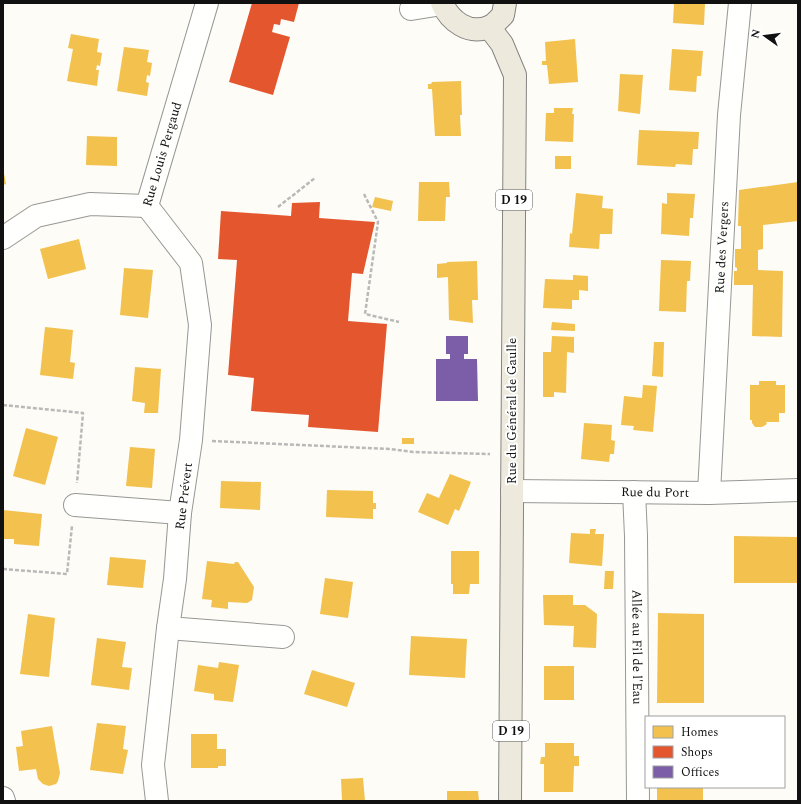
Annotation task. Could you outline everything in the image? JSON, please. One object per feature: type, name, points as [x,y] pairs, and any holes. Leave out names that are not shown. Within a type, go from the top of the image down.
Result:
[{"type":"main road","points":[[442,4],[453,21],[472,30],[489,27],[503,15],[505,3]]},
{"type":"main road","name":"Rue du Général de Gaulle","points":[[489,27],[502,44],[515,75],[510,801]]},
{"type":"street","name":"Rue Louis Pergaud","points":[[3,238],[36,216],[90,204],[147,206],[207,3]]},
{"type":"street","name":"Rue des Vergers","points":[[710,493],[729,115],[740,3]]},
{"type":"street","points":[[410,9],[442,4]]},
{"type":"street","name":"Rue Prévert","points":[[147,206],[191,263],[200,325],[191,440],[180,513],[175,580],[168,628],[153,765],[157,801]]},
{"type":"street","name":"Rue du Port","points":[[512,491],[710,493],[798,490]]},
{"type":"street","name":"Allée au Fil de l'Eau","points":[[634,492],[636,536],[638,801]]},
{"type":"street","points":[[75,505],[180,513]]},
{"type":"street","points":[[168,628],[283,637]]},
{"type":"path","points":[[278,207],[315,178]]},
{"type":"path","points":[[364,194],[378,222],[365,314],[399,322]]},
{"type":"path","points":[[3,405],[83,412],[67,574],[3,569]]},
{"type":"path","points":[[191,440],[390,449],[413,452],[487,454],[513,458]]},
{"type":"building: Homes","points":[[674,3],[705,3],[704,25],[673,23]]},
{"type":"building: Homes","points":[[71,34],[99,39],[97,52],[102,53],[100,66],[97,65],[96,70],[99,70],[97,86],[67,81],[73,49],[68,48]]},
{"type":"building: Homes","points":[[575,39],[578,82],[549,84],[547,65],[542,65],[542,61],[546,61],[545,42]]},
{"type":"building: Homes","points":[[124,47],[149,50],[147,62],[152,63],[150,76],[147,75],[146,82],[149,83],[147,96],[117,91]]},
{"type":"building: Homes","points":[[672,49],[703,51],[701,76],[697,76],[696,92],[669,90]]},
{"type":"building: Homes","points":[[620,74],[643,75],[640,114],[618,111]]},
{"type":"building: Homes","points":[[461,81],[461,136],[435,136],[432,89],[428,89],[428,84],[431,84],[432,82]]},
{"type":"building: Homes","points":[[554,108],[573,108],[573,142],[545,141],[546,113],[554,113]]},
{"type":"building: Homes","points":[[639,130],[699,132],[698,149],[693,149],[692,165],[676,164],[675,167],[637,165]]},
{"type":"building: Homes","points":[[87,136],[117,137],[117,166],[86,165]]},
{"type":"building: Homes","points":[[555,156],[571,156],[571,169],[555,169]]},
{"type":"building: Homes","points":[[3,168],[6,184],[3,185]]},
{"type":"building: Homes","points":[[419,182],[449,182],[450,197],[446,197],[445,221],[418,221]]},
{"type":"building: Homes","points":[[798,182],[798,221],[763,225],[763,249],[758,250],[758,270],[783,271],[782,337],[752,336],[753,285],[734,285],[734,271],[737,271],[737,268],[735,267],[735,249],[741,249],[741,226],[738,226],[739,190]]},
{"type":"building: Homes","points":[[576,193],[603,196],[602,208],[613,209],[612,234],[600,234],[599,249],[569,247],[570,233],[572,234]]},
{"type":"building: Homes","points":[[667,193],[695,194],[693,218],[690,218],[689,236],[661,234],[662,203],[667,204]]},
{"type":"building: Homes","points":[[375,197],[393,201],[391,211],[372,207]]},
{"type":"building: Homes","points":[[79,239],[86,269],[48,279],[40,249]]},
{"type":"building: Homes","points":[[661,260],[691,261],[690,281],[687,281],[686,312],[659,311]]},
{"type":"building: Homes","points":[[477,261],[478,300],[472,300],[473,323],[449,320],[448,277],[437,278],[437,264],[447,262]]},
{"type":"building: Homes","points":[[124,268],[153,270],[148,318],[120,315]]},
{"type":"building: Homes","points":[[573,275],[588,276],[588,291],[579,290],[579,300],[572,300],[572,309],[543,308],[545,279],[573,280]]},
{"type":"building: Homes","points":[[552,322],[575,324],[575,331],[551,330]]},
{"type":"building: Homes","points":[[45,327],[73,330],[70,362],[75,363],[73,379],[40,375]]},
{"type":"building: Homes","points":[[552,336],[574,337],[574,353],[567,352],[566,393],[554,392],[554,397],[543,397],[543,352],[551,352]]},
{"type":"building: Homes","points":[[654,342],[664,342],[663,377],[652,376]]},
{"type":"building: Homes","points":[[135,367],[161,369],[158,413],[144,413],[145,403],[132,401]]},
{"type":"building: Homes","points":[[759,381],[776,381],[776,385],[785,385],[785,413],[779,413],[779,422],[766,422],[767,424],[762,427],[755,427],[752,420],[750,420],[750,385],[759,385]]},
{"type":"building: Homes","points":[[643,385],[657,386],[653,432],[633,430],[634,426],[621,425],[624,396],[642,398]]},
{"type":"building: Homes","points":[[584,423],[612,425],[611,440],[615,441],[614,454],[610,454],[609,462],[581,459]]},
{"type":"building: Homes","points":[[26,428],[58,437],[45,485],[13,476]]},
{"type":"building: Homes","points":[[402,438],[414,438],[414,444],[402,444]]},
{"type":"building: Homes","points":[[130,447],[155,449],[152,488],[126,486]]},
{"type":"building: Homes","points":[[450,474],[471,482],[459,511],[455,509],[448,525],[418,512],[427,493],[439,498]]},
{"type":"building: Homes","points":[[221,481],[261,482],[260,510],[220,508]]},
{"type":"building: Homes","points":[[327,490],[373,491],[373,503],[376,503],[376,509],[373,509],[373,519],[326,517]]},
{"type":"building: Homes","points":[[3,510],[42,514],[39,546],[14,544],[14,539],[3,539]]},
{"type":"building: Homes","points":[[590,529],[596,529],[595,534],[604,534],[602,566],[569,563],[571,533],[590,534]]},
{"type":"building: Homes","points":[[734,536],[798,537],[798,583],[734,583]]},
{"type":"building: Homes","points":[[451,551],[479,551],[479,584],[470,584],[469,594],[453,594],[453,584],[451,584]]},
{"type":"building: Homes","points":[[110,557],[146,560],[143,588],[107,585]]},
{"type":"building: Homes","points":[[207,561],[234,564],[235,562],[238,562],[254,587],[252,600],[247,603],[228,602],[228,609],[211,607],[212,600],[202,599]]},
{"type":"building: Homes","points":[[605,571],[614,571],[613,589],[604,589]]},
{"type":"building: Homes","points":[[325,578],[353,582],[348,618],[320,614]]},
{"type":"building: Homes","points":[[543,595],[573,595],[573,605],[585,605],[597,614],[596,648],[573,647],[574,626],[544,625]]},
{"type":"building: Homes","points":[[658,613],[704,614],[704,703],[657,703]]},
{"type":"building: Homes","points":[[28,614],[55,618],[49,677],[20,674]]},
{"type":"building: Homes","points":[[411,636],[467,639],[465,678],[409,675]]},
{"type":"building: Homes","points":[[97,638],[126,642],[122,667],[132,668],[129,690],[91,685]]},
{"type":"building: Homes","points":[[219,662],[239,665],[233,702],[214,700],[214,694],[194,691],[198,665],[218,668]]},
{"type":"building: Homes","points":[[544,666],[574,666],[574,700],[544,700]]},
{"type":"building: Homes","points":[[312,670],[355,683],[347,707],[304,694]]},
{"type":"building: Homes","points":[[97,723],[126,726],[123,749],[128,750],[123,774],[90,770]]},
{"type":"building: Homes","points":[[52,726],[60,773],[56,784],[49,786],[43,784],[38,779],[36,769],[19,771],[16,747],[23,746],[21,731]]},
{"type":"building: Homes","points":[[191,734],[217,734],[217,749],[226,749],[226,766],[218,766],[218,768],[191,768]]},
{"type":"building: Homes","points":[[545,743],[574,743],[574,756],[579,756],[579,766],[574,766],[573,792],[544,792],[544,764],[540,764],[541,757],[545,757]]},
{"type":"building: Homes","points":[[363,778],[365,801],[342,801],[341,779]]},
{"type":"building: Homes","points":[[657,788],[703,788],[703,801],[657,801]]},
{"type":"building: Homes","points":[[447,791],[478,791],[479,801],[447,801]]},
{"type":"building: Shops","points":[[252,3],[299,3],[294,22],[281,19],[280,25],[274,24],[272,32],[290,37],[273,95],[229,82]]},
{"type":"building: Shops","points":[[320,202],[319,218],[375,222],[363,274],[352,273],[348,321],[387,324],[378,432],[308,427],[309,415],[251,411],[254,378],[228,375],[237,260],[218,259],[221,211],[291,216],[292,203]]},
{"type":"building: Offices","points":[[446,336],[468,336],[468,354],[464,354],[464,359],[477,359],[478,401],[436,401],[436,359],[450,359],[450,354],[446,354]]}]
